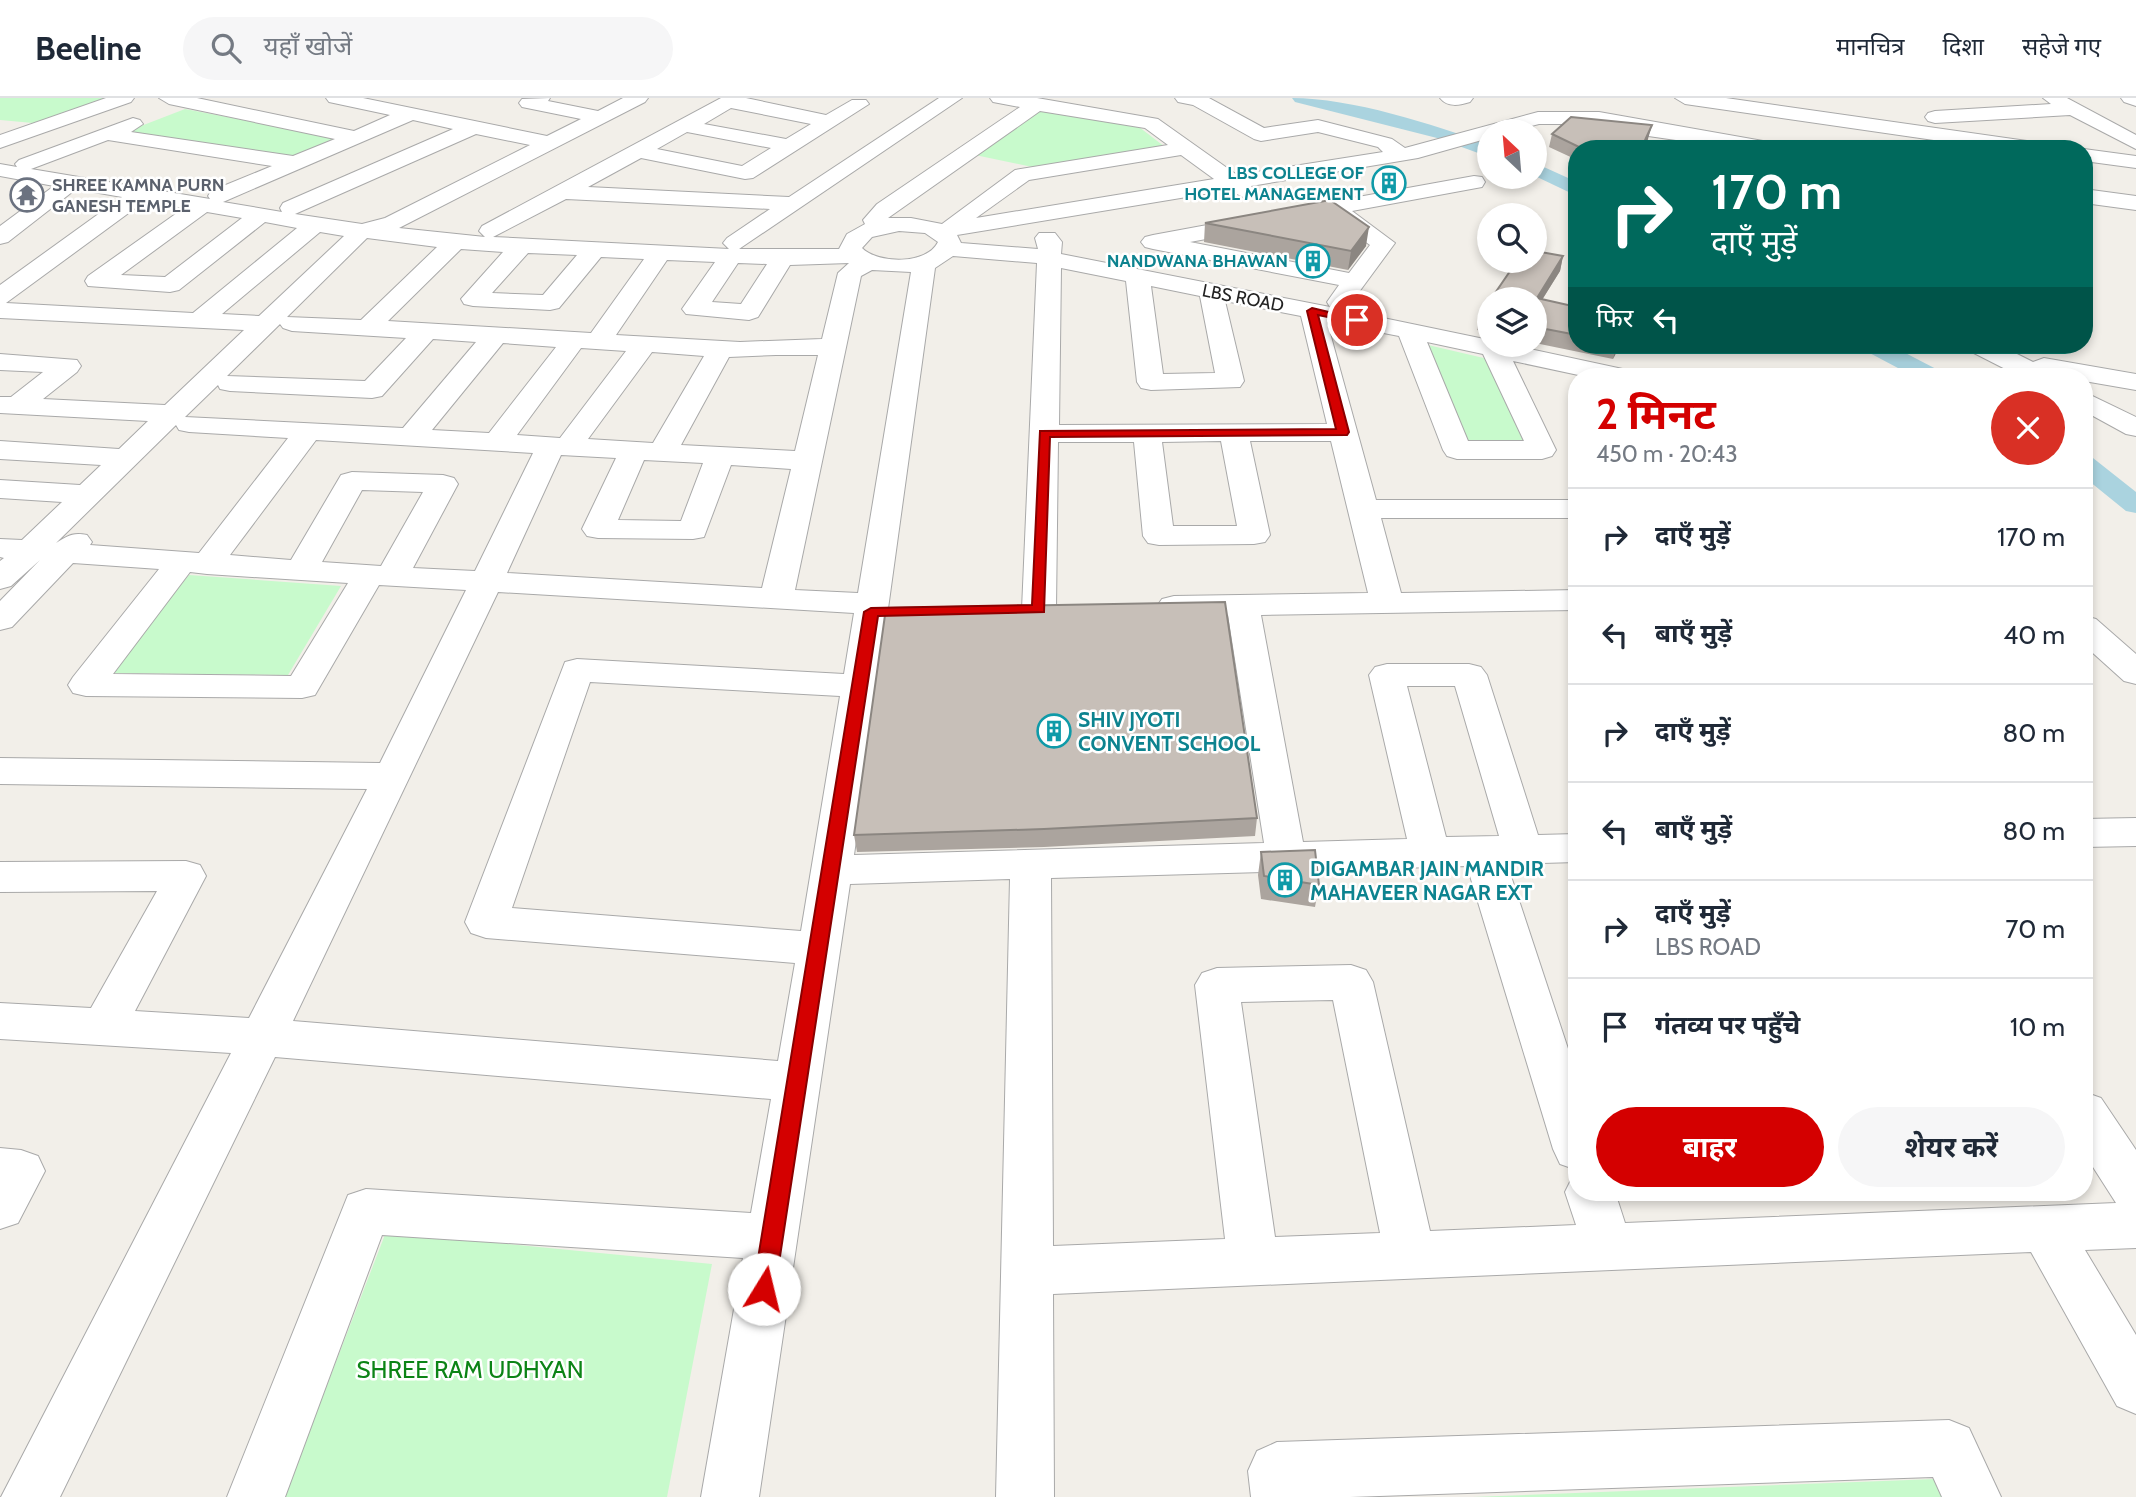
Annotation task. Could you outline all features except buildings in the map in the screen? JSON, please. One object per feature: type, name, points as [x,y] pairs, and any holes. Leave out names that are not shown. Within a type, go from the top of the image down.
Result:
[{"type":"street","points":[[0,142],[124,98]]},
{"type":"street","points":[[169,98],[356,137]]},
{"type":"street","points":[[336,98],[548,144]]},
{"type":"street","points":[[0,620],[65,554],[180,419],[380,229],[638,98]]},
{"type":"street","points":[[637,152],[745,173],[829,122],[866,105],[824,98]]},
{"type":"street","points":[[783,257],[750,312],[695,309],[733,249],[794,204],[952,98]]},
{"type":"street","points":[[1000,98],[1151,123],[1213,108]]},
{"type":"street","points":[[1185,98],[1198,100],[1261,135],[1318,126],[1385,143],[1409,153]]},
{"type":"street","points":[[1450,98],[1463,98]]},
{"type":"street","points":[[1534,98],[1559,117]]},
{"type":"street","points":[[1547,124],[1594,98]]},
{"type":"street","points":[[1685,98],[1843,120],[1924,140]]},
{"type":"street","points":[[1785,98],[1843,120],[2073,108]]},
{"type":"street","points":[[2053,98],[2136,143]]},
{"type":"street","points":[[2131,98],[2136,100]]},
{"type":"street","points":[[528,100],[601,117]]},
{"type":"street","points":[[490,231],[732,100],[829,122]]},
{"type":"street","points":[[878,228],[874,220],[885,209],[1033,102]]},
{"type":"street","points":[[26,164],[191,103]]},
{"type":"street","points":[[899,111],[925,116]]},
{"type":"street","points":[[262,214],[170,285],[97,281],[211,200],[411,114]]},
{"type":"street","points":[[1535,119],[1559,117],[1633,126],[1674,140]]},
{"type":"street","points":[[0,123],[41,127]]},
{"type":"street","points":[[1151,123],[1237,186]]},
{"type":"street","points":[[685,126],[790,146]]},
{"type":"street","points":[[291,208],[474,127]]},
{"type":"street","points":[[108,134],[295,163]]},
{"type":"street","points":[[0,170],[142,193],[291,208],[380,229],[456,242],[660,253],[800,244],[859,253],[885,266],[940,246],[1477,139]]},
{"type":"street","points":[[940,246],[1237,186],[1294,181],[1379,166],[1439,160],[1477,143]]},
{"type":"street","points":[[730,1497],[860,686],[880,609],[940,246],[966,218],[1023,175],[1185,148]]},
{"type":"street","points":[[2093,156],[2136,162]]},
{"type":"street","points":[[0,162],[26,164],[211,200],[262,214],[315,224],[380,229],[490,231],[733,249],[783,257],[859,253]]},
{"type":"street","points":[[1294,181],[1383,243],[1355,281],[1321,313],[1343,432],[1387,602]]},
{"type":"street","points":[[0,237],[72,182]]},
{"type":"street","points":[[1355,281],[1153,242],[1474,182]]},
{"type":"street","points":[[562,192],[794,204]]},
{"type":"street","points":[[0,298],[142,193]]},
{"type":"street","points":[[2093,197],[2136,204]]},
{"type":"street","points":[[0,213],[30,214]]},
{"type":"street","points":[[200,320],[315,224]]},
{"type":"street","points":[[776,598],[850,273],[859,253],[863,233],[878,228],[915,225],[940,246]]},
{"type":"street","points":[[1036,226],[1050,242],[1040,609]]},
{"type":"street","points":[[367,328],[456,242]]},
{"type":"street","points":[[522,245],[472,299],[550,303],[595,249]]},
{"type":"street","name":"LBS ROAD","points":[[940,246],[1021,253],[1477,345]]},
{"type":"street","points":[[497,442],[660,253]]},
{"type":"street","points":[[1138,277],[1151,382],[1230,381],[1211,292]]},
{"type":"street","points":[[0,310],[721,349],[834,347]]},
{"type":"street","points":[[49,365],[113,316]]},
{"type":"street","points":[[0,579],[14,549],[87,495],[125,458],[230,383],[279,323]]},
{"type":"street","points":[[230,383],[372,390],[426,331]]},
{"type":"street","points":[[1410,331],[1457,450],[1542,450],[1498,357]]},
{"type":"street","points":[[411,437],[496,335]]},
{"type":"street","points":[[30,1497],[487,582],[559,446],[645,344]]},
{"type":"street","points":[[720,456],[693,530],[598,529],[648,452],[721,349]]},
{"type":"street","points":[[2006,354],[2043,366]]},
{"type":"street","name":"LBS ROAD","points":[[1530,357],[1580,368]]},
{"type":"street","points":[[0,362],[68,366],[8,405]]},
{"type":"street","points":[[2093,375],[2136,382]]},
{"type":"street","points":[[8,405],[308,431],[807,461]]},
{"type":"street","points":[[2093,405],[2136,428]]},
{"type":"street","points":[[301,570],[352,481],[443,484],[302,687],[86,685],[308,431]]},
{"type":"street","points":[[1044,434],[1343,432]]},
{"type":"street","points":[[1147,433],[1159,536],[1254,535],[1234,433]]},
{"type":"street","points":[[0,450],[125,458]]},
{"type":"street","points":[[0,489],[87,495]]},
{"type":"street","points":[[1363,509],[1568,509]]},
{"type":"street","points":[[14,549],[381,576],[776,598],[880,609]]},
{"type":"street","points":[[1148,607],[1387,602],[1568,608]]},
{"type":"street","points":[[1243,605],[1286,856]]},
{"type":"street","points":[[2093,634],[2136,674]]},
{"type":"street","points":[[819,949],[486,922],[577,670],[860,686]]},
{"type":"street","points":[[1430,852],[1387,676],[1469,675],[1503,850],[1568,1113]]},
{"type":"street","points":[[0,771],[391,776]]},
{"type":"street","points":[[2093,833],[2136,832]]},
{"type":"street","points":[[832,870],[1568,848]]},
{"type":"street","points":[[1025,1497],[1031,863]]},
{"type":"street","points":[[0,877],[186,876],[104,1027]]},
{"type":"street","points":[[1253,1262],[1217,985],[1351,982],[1410,1255]]},
{"type":"street","points":[[0,1021],[262,1037],[797,1082]]},
{"type":"street","points":[[2093,1126],[2136,1192]]},
{"type":"street","points":[[0,1170],[21,1171],[0,1207]]},
{"type":"street","points":[[1593,1201],[1608,1247]]},
{"type":"street","points":[[256,1497],[366,1211],[773,1237]]},
{"type":"street","points":[[1027,1272],[2136,1225]]},
{"type":"street","points":[[2045,1229],[2136,1387]]},
{"type":"street","points":[[1280,1497],[1277,1471],[1949,1448],[1972,1497]]},
{"type":"green space","points":[[0,98],[117,98],[44,124],[0,120]]},
{"type":"green space","points":[[185,109],[338,138],[296,158],[128,131]]},
{"type":"green space","points":[[1041,110],[1139,127],[1165,147],[1037,168],[975,155]]},
{"type":"green space","points":[[1428,345],[1488,359],[1525,443],[1467,443]]},
{"type":"green space","points":[[189,575],[341,586],[288,675],[110,673]]},
{"type":"green space","name":"SHREE RAM UDHYAN","points":[[386,1232],[712,1264],[667,1497],[284,1497]]},
{"type":"green space","points":[[1935,1479],[1943,1497],[1473,1497]]},
{"type":"waterway","points":[[1301,98],[1443,134],[1477,147]]},
{"type":"waterway","points":[[1547,175],[1568,186]]},
{"type":"waterway","points":[[1889,354],[1916,368]]},
{"type":"waterway","points":[[2093,471],[2136,505]]},
{"type":"place","name":"LBS COLLEGE OF HOTEL MANAGEMENT","points":[[1389,183]]},
{"type":"place","name":"SHREE KAMNA PURN GANESH TEMPLE","points":[[27,195]]},
{"type":"place","name":"NANDWANA BHAWAN","points":[[1313,261]]},
{"type":"place","name":"SHIV JYOTI CONVENT SCHOOL","points":[[1054,731]]},
{"type":"place","name":"DIGAMBAR JAIN MANDIR MAHAVEER NAGAR EXT","points":[[1285,880]]},
{"type":"route","points":[[764,1289],[871,612],[1039,609],[1044,434],[1343,432],[1312,311],[1357,320]]}]
